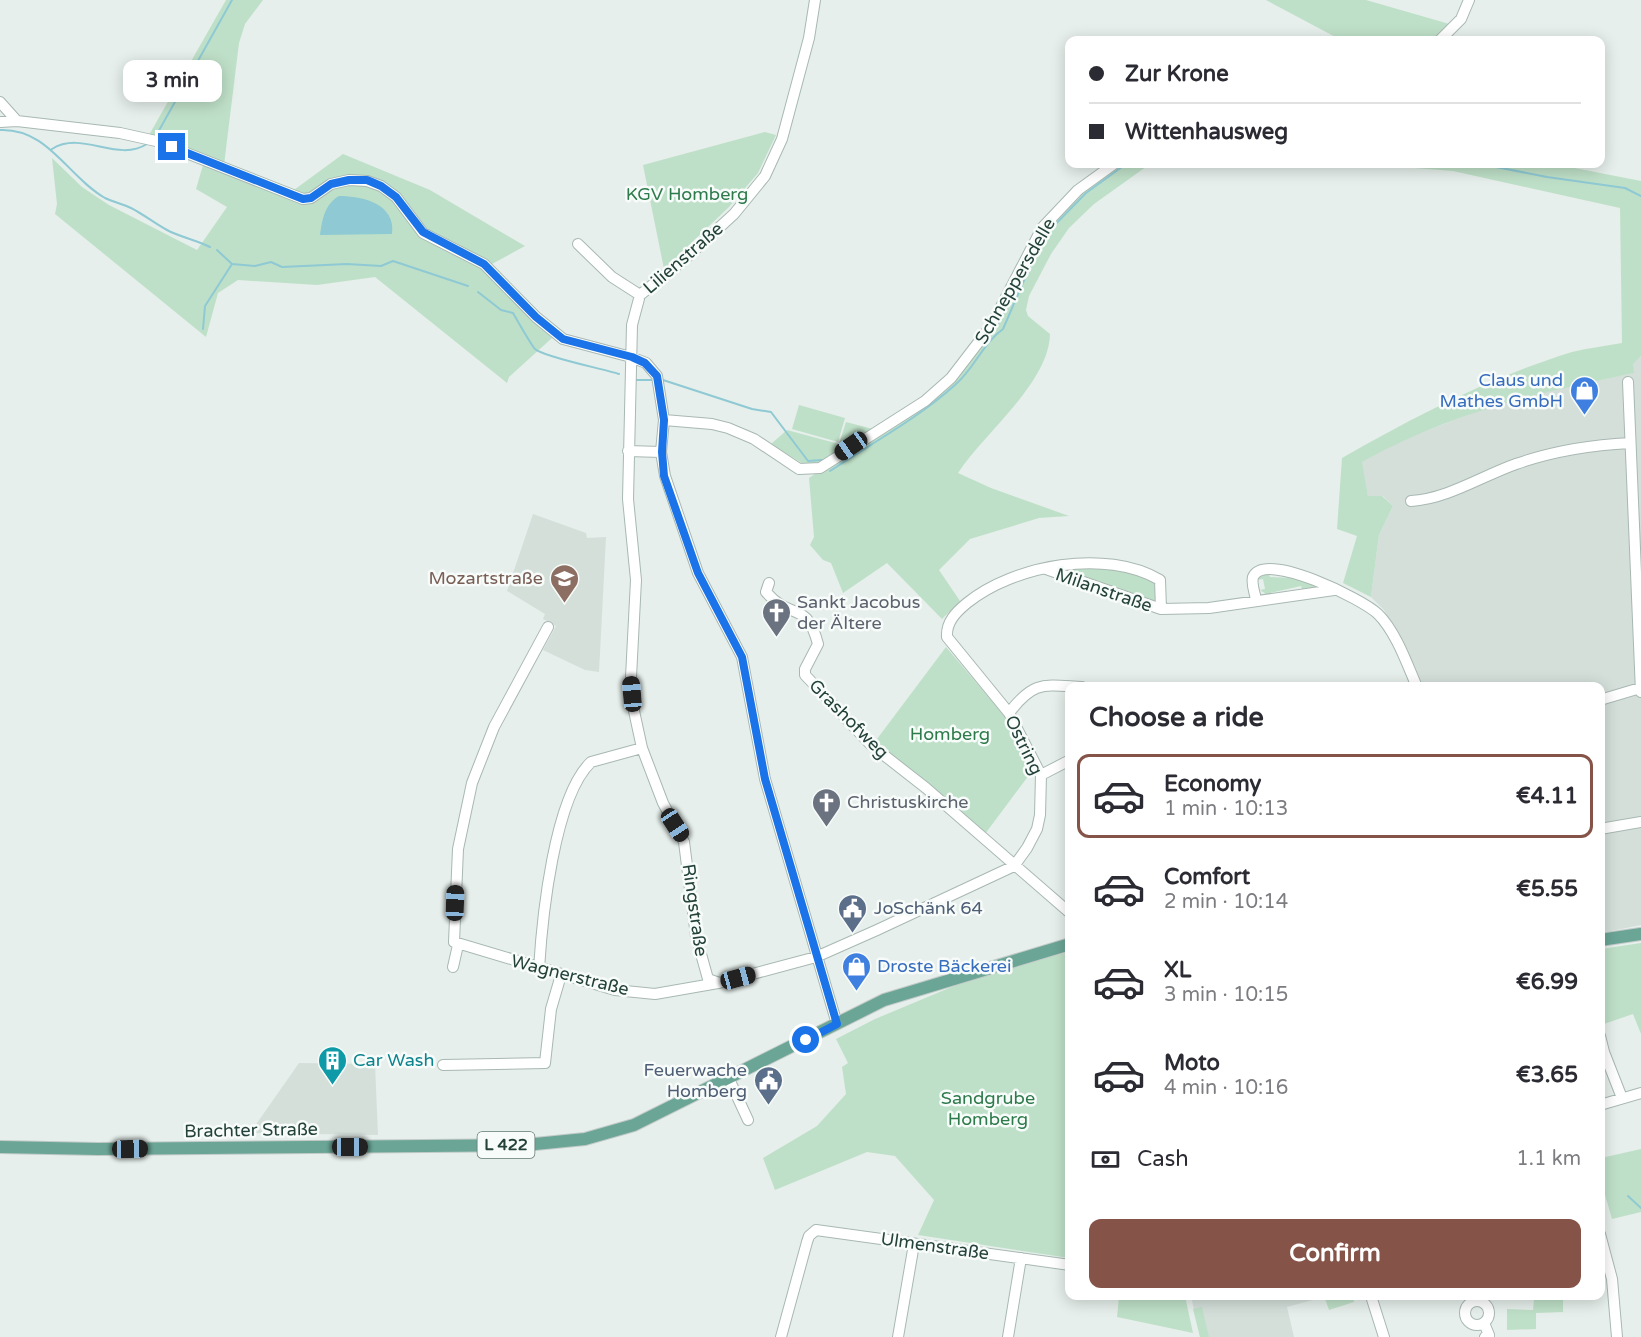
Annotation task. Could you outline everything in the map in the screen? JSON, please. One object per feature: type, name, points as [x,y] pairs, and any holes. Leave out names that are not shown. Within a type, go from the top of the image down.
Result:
[{"type":"main road","points":[[1605,939],[1641,934]]},
{"type":"main road","name":"L 422","points":[[837,1024],[896,996],[1065,945]]},
{"type":"main road","name":"Brachter Straße","points":[[0,1147],[98,1149],[551,1144],[585,1139],[634,1125],[837,1024]]},
{"type":"street","name":"Lilienstraße","points":[[632,357],[632,325],[640,295],[687,258],[734,214],[765,176],[782,139],[809,38],[815,0]]},
{"type":"street","points":[[1444,36],[1461,19],[1469,0]]},
{"type":"street","points":[[0,102],[17,121]]},
{"type":"street","points":[[0,122],[17,121],[120,133],[156,141],[303,199],[311,198],[331,184],[349,180],[367,180],[381,186],[396,197],[423,232],[484,264],[536,317],[563,339],[632,357],[645,363],[657,376],[664,420],[662,452],[664,476],[698,573],[742,657],[751,695],[765,779],[837,1024]]},
{"type":"street","name":"Schneppersdelle","points":[[664,420],[691,421],[728,428],[754,439],[799,469],[820,468],[925,401],[951,378],[991,326],[1042,228],[1078,190],[1108,168]]},
{"type":"street","points":[[578,244],[612,278],[640,295]]},
{"type":"street","name":"Ringstraße","points":[[632,357],[628,499],[636,580],[631,677],[636,729],[663,803],[684,842],[696,936],[705,973],[708,979],[719,983]]},
{"type":"street","points":[[1605,699],[1640,690],[1638,524],[1630,443],[1628,382]]},
{"type":"street","points":[[1411,501],[1429,500],[1517,464],[1580,446],[1630,443]]},
{"type":"street","points":[[628,451],[662,452]]},
{"type":"street","name":"Milanstraße","points":[[947,637],[949,622],[957,612],[984,590],[1011,578],[1057,565],[1092,563],[1124,567],[1153,576],[1160,580],[1162,587],[1161,609]]},
{"type":"street","name":"Milanstraße","points":[[1046,569],[1161,609],[1209,608],[1334,590]]},
{"type":"street","points":[[1256,600],[1252,583],[1254,575],[1269,570],[1295,573],[1366,604],[1380,615],[1414,682]]},
{"type":"street","name":"Grashofweg","points":[[768,583],[766,592],[778,606],[801,612],[812,622],[818,644],[805,669],[805,675],[871,745],[926,788],[1065,909]]},
{"type":"street","points":[[453,968],[456,944],[458,849],[472,783],[494,727],[538,650],[548,627]]},
{"type":"street","name":"Ostring","points":[[947,637],[1009,713],[1041,775],[1042,802],[1037,829],[1014,866]]},
{"type":"street","points":[[1009,713],[1027,691],[1041,685],[1065,686]]},
{"type":"street","points":[[539,969],[548,880],[554,850],[576,785],[591,762],[642,748]]},
{"type":"street","points":[[1041,775],[1065,763]]},
{"type":"street","points":[[1605,828],[1641,822]]},
{"type":"street","points":[[719,983],[816,957],[1014,866]]},
{"type":"street","name":"Wagnerstraße","points":[[456,944],[615,990],[655,994],[719,983]]},
{"type":"street","points":[[443,1065],[544,1063],[551,1009],[561,975]]},
{"type":"street","points":[[1605,1055],[1622,1098]]},
{"type":"street","points":[[729,1079],[748,1120]]},
{"type":"street","points":[[1605,1103],[1641,1093]]},
{"type":"street","name":"Ulmenstraße","points":[[781,1337],[807,1242],[812,1233],[822,1230],[1065,1263]]},
{"type":"street","points":[[898,1337],[914,1244]]},
{"type":"street","points":[[1605,1253],[1612,1279],[1617,1337]]},
{"type":"street","points":[[1009,1337],[1021,1258]]},
{"type":"street","points":[[1372,1300],[1384,1337]]},
{"type":"street","points":[[1472,1300],[1466,1308],[1467,1320],[1473,1325],[1484,1323],[1489,1315],[1488,1308],[1476,1300]]},
{"type":"street","points":[[1484,1323],[1489,1335],[1485,1337]]},
{"type":"shaded area","points":[[1641,356],[1641,925],[1605,932],[1605,682],[1419,682],[1384,610],[1371,597],[1379,535],[1393,506],[1383,496],[1368,496],[1361,462],[1397,442],[1523,396],[1633,373],[1632,364]]},
{"type":"shaded area","name":"Mozartstraße","points":[[533,514],[586,533],[587,538],[606,537],[599,672],[585,670],[543,650],[556,626],[543,619],[545,614],[507,591]]},
{"type":"shaded area","points":[[299,1063],[375,1064],[378,1135],[250,1133]]},
{"type":"shaded area","points":[[1192,1300],[1313,1300],[1287,1307],[1294,1337],[1200,1337]]},
{"type":"green space","points":[[226,0],[263,0],[245,24],[239,43],[224,165],[149,135]]},
{"type":"green space","points":[[1266,0],[1366,0],[1453,25],[1437,36],[1334,36]]},
{"type":"green space","name":"KGV Homberg","points":[[765,132],[776,135],[758,173],[729,207],[664,269],[643,165]]},
{"type":"green space","points":[[343,154],[430,190],[525,246],[492,264],[489,272],[530,318],[552,338],[509,377],[507,383],[375,277],[317,285],[238,280],[218,293],[206,337],[55,214],[57,204],[52,158],[82,187],[109,205],[197,250],[227,207],[196,189],[203,165],[294,190]]},
{"type":"green space","points":[[1111,168],[1144,168],[1094,204],[1069,228],[1051,254],[1029,296],[1026,310],[1028,316],[1050,334],[1047,352],[1039,371],[1013,407],[958,473],[991,488],[1069,516],[1039,518],[970,539],[939,570],[960,601],[942,619],[887,563],[843,593],[831,563],[823,560],[810,545],[814,537],[809,478],[953,378],[1050,221]]},
{"type":"green space","points":[[1414,168],[1574,168],[1641,181],[1641,356],[1633,364],[1634,373],[1563,388],[1494,407],[1428,430],[1362,462],[1368,496],[1382,496],[1393,506],[1379,535],[1371,597],[1343,583],[1357,536],[1337,529],[1342,458],[1426,413],[1512,373],[1572,352],[1622,343],[1620,208],[1453,171]]},
{"type":"green space","points":[[799,405],[845,418],[838,442],[792,429]]},
{"type":"green space","points":[[846,422],[873,429],[819,462],[805,465],[771,444],[787,430],[839,444]]},
{"type":"green space","points":[[1063,567],[1117,570],[1156,580],[1158,597],[1151,603],[1056,570]]},
{"type":"green space","points":[[1269,574],[1270,577],[1293,578],[1322,587],[1302,589],[1301,586],[1266,594],[1260,590],[1265,589],[1263,579],[1257,580],[1258,576]]},
{"type":"green space","name":"Homberg","points":[[946,647],[1008,720],[1032,771],[985,834],[874,743]]},
{"type":"green space","points":[[1641,943],[1641,1034],[1633,1014],[1605,1024],[1605,948]]},
{"type":"green space","name":"Sandgrube Homberg","points":[[1065,953],[1065,1257],[918,1235],[934,1200],[895,1156],[867,1152],[775,1190],[763,1158],[817,1126],[846,1094],[842,1067],[848,1063],[836,1039],[875,1019],[978,976]]},
{"type":"green space","points":[[1641,1149],[1641,1212],[1612,1219],[1605,1195],[1605,1157]]},
{"type":"green space","points":[[1119,1300],[1186,1300],[1193,1333],[1117,1317]]},
{"type":"green space","points":[[1325,1300],[1354,1300],[1354,1302],[1329,1310]]},
{"type":"green space","points":[[1534,1300],[1563,1300],[1563,1312],[1536,1313],[1536,1329],[1507,1330],[1507,1309],[1533,1310]]},
{"type":"green space","points":[[1202,1307],[1209,1337],[1200,1337],[1193,1309]]},
{"type":"water","points":[[339,196],[367,200],[383,209],[389,215],[392,234],[320,235],[327,208]]},
{"type":"waterway","points":[[157,134],[232,0]]},
{"type":"waterway","points":[[0,130],[17,131],[31,137],[44,145],[79,178],[105,198],[131,208],[172,232],[210,247]]},
{"type":"waterway","points":[[52,149],[63,144],[75,143],[124,150],[136,149],[147,144]]},
{"type":"waterway","points":[[1043,237],[1086,193],[1120,168]]},
{"type":"waterway","points":[[1501,168],[1625,188],[1641,196]]},
{"type":"waterway","points":[[830,471],[910,420],[962,379],[990,341],[1003,329],[1038,248]]},
{"type":"waterway","points":[[217,250],[232,264],[255,266],[271,262],[282,267],[347,264],[381,266],[393,261],[468,286]]},
{"type":"waterway","points":[[203,329],[205,306],[232,264]]},
{"type":"waterway","points":[[478,292],[501,310],[513,313],[533,347],[540,352],[619,374]]},
{"type":"waterway","points":[[636,380],[653,380]]},
{"type":"waterway","points":[[663,380],[752,409],[771,412],[808,461],[822,460]]},
{"type":"waterway","points":[[1628,1196],[1641,1208]]},
{"type":"place","name":"Claus und Mathes GmbH","points":[[1584,416]]},
{"type":"place","name":"Mozartstraße","points":[[564,604]]},
{"type":"place","name":"Sankt Jacobus der Ältere","points":[[776,638]]},
{"type":"place","name":"Christuskirche","points":[[826,828]]},
{"type":"place","name":"JoSchänk 64","points":[[853,934]]},
{"type":"place","name":"Droste Bäckerei","points":[[856,992]]},
{"type":"place","name":"Car Wash","points":[[332,1086]]},
{"type":"place","name":"Feuerwache Homberg","points":[[768,1106]]},
{"type":"route","points":[[172,147],[303,199],[311,198],[331,184],[349,180],[367,180],[381,186],[396,197],[423,232],[484,264],[536,317],[563,339],[632,357],[645,363],[657,376],[664,420],[662,452],[664,476],[698,573],[742,657],[751,695],[765,779],[837,1024],[806,1040]]}]
